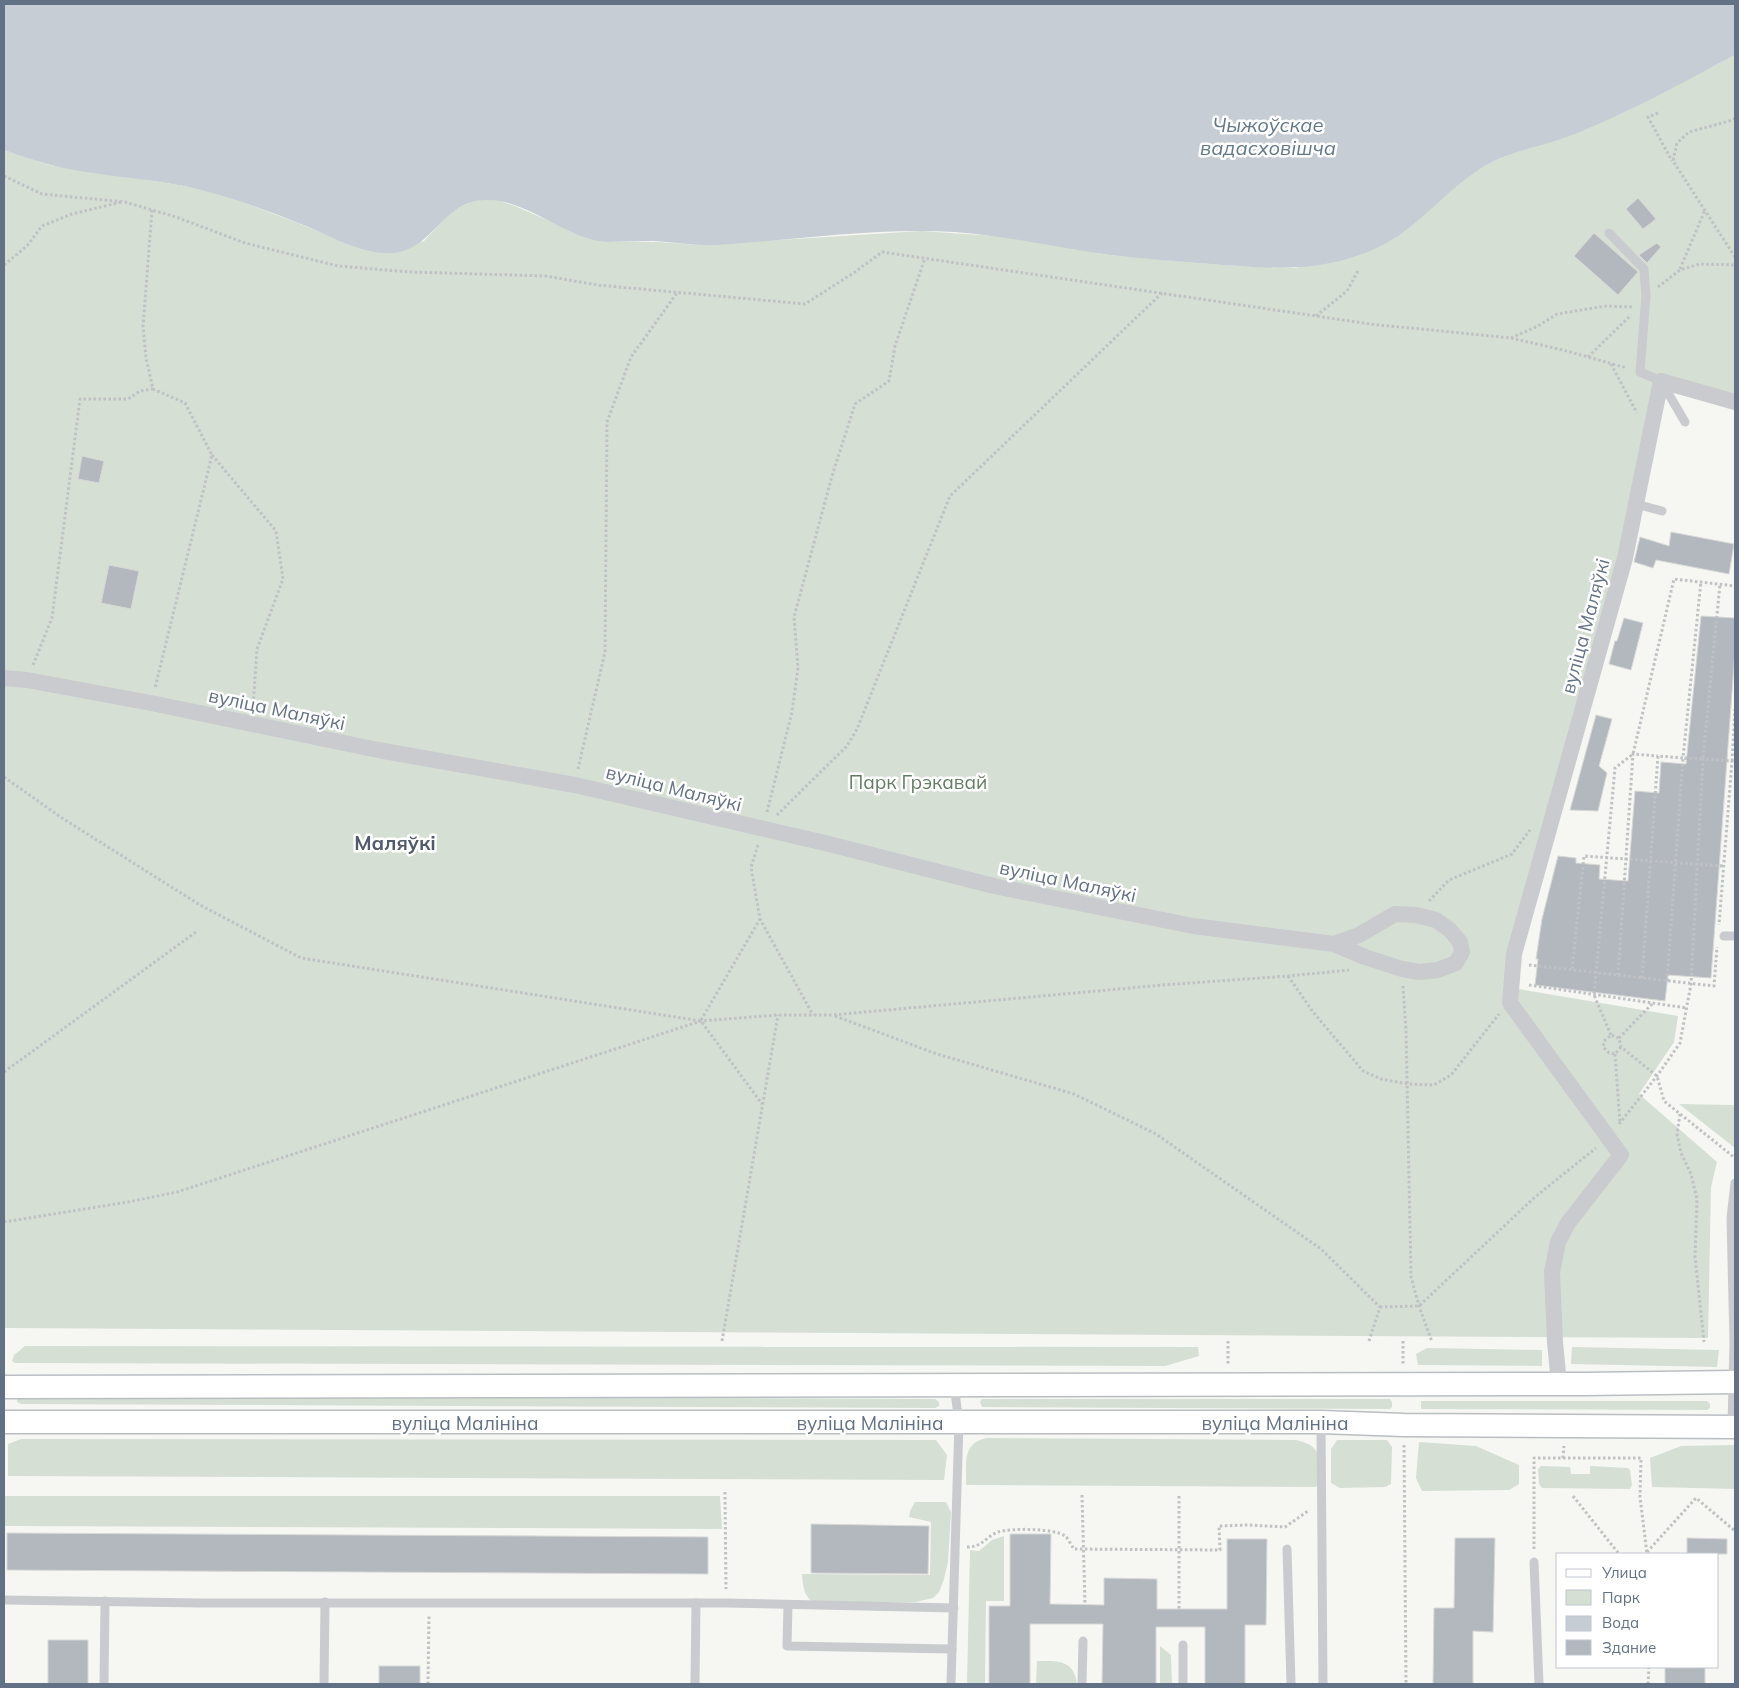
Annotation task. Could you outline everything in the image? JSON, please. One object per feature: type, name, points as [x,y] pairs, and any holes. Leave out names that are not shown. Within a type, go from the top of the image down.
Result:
[{"type":"main road","name":"вуліца Малініна","points":[[4,1387],[1734,1382]]},
{"type":"main road","name":"вуліца Малініна","points":[[4,1422],[959,1424],[1321,1422],[1404,1425],[1734,1427]]},
{"type":"street","name":"вуліца Маляўкі","points":[[1510,1003],[1512,983],[1624,558],[1661,380]]},
{"type":"street","points":[[1661,380],[1735,402]]},
{"type":"street","name":"вуліца Маляўкі","points":[[4,678],[27,680],[151,703],[378,750],[574,785],[833,845],[994,886],[1193,926],[1334,944],[1366,958],[1402,970],[1419,972],[1438,970],[1456,963],[1462,952],[1460,942],[1450,930],[1436,920],[1416,915],[1395,914],[1359,935],[1334,944]]},
{"type":"street","points":[[1510,1003],[1621,1155],[1568,1223],[1558,1242],[1552,1272],[1559,1384]]},
{"type":"lane","points":[[1609,233],[1644,269],[1646,296],[1640,372],[1661,380],[1685,422]]},
{"type":"lane","points":[[1636,504],[1662,511]]},
{"type":"lane","points":[[1720,936],[1735,936]]},
{"type":"lane","points":[[1734,1427],[1734,1297],[1731,1218],[1735,1183]]},
{"type":"lane","points":[[951,1684],[959,1424],[954,1385]]},
{"type":"lane","points":[[1321,1422],[1323,1684]]},
{"type":"lane","points":[[1287,1549],[1291,1684]]},
{"type":"lane","points":[[1534,1562],[1538,1684]]},
{"type":"lane","points":[[4,1600],[200,1603],[696,1603],[954,1608]]},
{"type":"lane","points":[[104,1684],[105,1601]]},
{"type":"lane","points":[[324,1684],[326,1602]]},
{"type":"lane","points":[[695,1684],[696,1603]]},
{"type":"lane","points":[[788,1605],[787,1646],[952,1649]]},
{"type":"lane","points":[[1082,1684],[1083,1641]]},
{"type":"lane","points":[[1183,1645],[1183,1684]]},
{"type":"path","points":[[1658,113],[1648,117],[1673,161],[1735,257]]},
{"type":"path","points":[[1673,161],[1678,143],[1689,132],[1735,118]]},
{"type":"path","points":[[4,176],[42,194],[124,202],[245,243],[338,266],[410,272],[546,276],[597,285],[805,304],[882,252],[1370,324],[1511,338],[1640,372]]},
{"type":"path","points":[[4,265],[27,246],[42,226],[72,214],[124,202]]},
{"type":"path","points":[[152,210],[144,327],[146,358],[153,389]]},
{"type":"path","points":[[1680,270],[1705,210]]},
{"type":"path","points":[[813,1015],[760,919],[751,867],[792,712],[798,668],[794,617],[832,476],[855,404],[889,380],[895,346],[924,258]]},
{"type":"path","points":[[1646,296],[1680,270],[1699,264],[1735,265]]},
{"type":"path","points":[[1316,316],[1348,291],[1358,271]]},
{"type":"path","points":[[574,785],[605,652],[607,422],[631,357],[678,293]]},
{"type":"path","points":[[762,830],[847,746],[857,728],[950,496],[1162,293]]},
{"type":"path","points":[[1511,338],[1538,326],[1557,314],[1606,306],[1639,307],[1588,357]]},
{"type":"path","points":[[1611,364],[1642,420]]},
{"type":"path","points":[[27,680],[52,618],[80,399],[128,399],[140,391],[153,389],[185,403],[212,455],[276,531],[283,579],[257,649],[251,725]]},
{"type":"path","points":[[151,703],[212,455]]},
{"type":"path","points":[[1618,975],[1633,754],[1674,579],[1735,586]]},
{"type":"path","points":[[1667,981],[1683,758],[1701,581]]},
{"type":"path","points":[[832,1015],[937,1054],[1074,1094],[1156,1134],[1321,1249],[1380,1307],[1419,1306],[1535,1197],[1608,1137],[1657,1076],[1680,1043],[1691,984],[1703,759],[1720,584]]},
{"type":"path","points":[[1519,959],[1572,970],[1714,986],[1733,780],[1732,761],[1735,709]]},
{"type":"path","points":[[1619,1038],[1611,1035],[1594,995],[1614,768],[1633,754],[1732,761]]},
{"type":"path","points":[[1642,978],[1658,756]]},
{"type":"path","points":[[4,777],[62,818],[200,905],[301,958],[701,1021],[778,1015],[832,1015],[1163,985],[1288,976],[1348,970],[1366,958]]},
{"type":"path","points":[[1416,915],[1449,880],[1512,854],[1534,825]]},
{"type":"path","points":[[1572,970],[1584,856],[1724,866]]},
{"type":"path","points":[[4,1222],[177,1192],[701,1021],[760,919]]},
{"type":"path","points":[[4,1072],[196,932]]},
{"type":"path","points":[[1402,970],[1408,1084],[1412,1277],[1419,1306],[1432,1342]]},
{"type":"path","points":[[1288,976],[1313,1012],[1364,1071],[1381,1079],[1408,1084],[1434,1085],[1451,1075],[1510,1003]]},
{"type":"path","points":[[1512,983],[1686,1008]]},
{"type":"path","points":[[1619,1038],[1653,1003]]},
{"type":"path","points":[[722,1341],[778,1015]]},
{"type":"path","points":[[701,1021],[762,1104]]},
{"type":"path","points":[[1611,1035],[1605,1038],[1603,1047],[1609,1053],[1615,1054]]},
{"type":"path","points":[[1619,1038],[1621,1047],[1657,1076],[1664,1102],[1735,1158]]},
{"type":"path","points":[[1620,1123],[1615,1054],[1621,1047]]},
{"type":"path","points":[[1680,1114],[1677,1134],[1681,1153],[1691,1174],[1697,1199],[1695,1256],[1704,1342]]},
{"type":"path","points":[[1369,1341],[1380,1307]]},
{"type":"path","points":[[1403,1341],[1403,1366]]},
{"type":"path","points":[[1404,1445],[1406,1684]]},
{"type":"path","points":[[1534,1562],[1534,1458],[1641,1458],[1640,1497],[1647,1553]]},
{"type":"path","points":[[725,1492],[726,1604]]},
{"type":"path","points":[[1082,1495],[1086,1605]]},
{"type":"path","points":[[1179,1496],[1179,1609]]},
{"type":"path","points":[[1573,1496],[1618,1553]]},
{"type":"path","points":[[967,1547],[977,1547],[997,1533],[1008,1530],[1052,1531],[1066,1536],[1074,1549],[1084,1550],[1220,1550],[1219,1526],[1285,1527],[1306,1513],[1321,1498]]},
{"type":"path","points":[[1647,1553],[1696,1498],[1735,1531]]},
{"type":"path","points":[[428,1602],[428,1684]]},
{"type":"path","points":[[1648,1684],[1649,1668]]},
{"type":"green space","name":"Парк Грэкавай","points":[[1735,55],[1735,395],[1669,375],[1512,988],[1678,1016],[1674,1042],[1639,1094],[1717,1162],[1711,1187],[1708,1338],[4,1328],[4,150],[49,165],[207,191],[234,199],[357,247],[375,251],[424,241],[446,217],[458,208],[471,202],[485,199],[515,206],[588,238],[609,242],[659,242],[698,245],[921,231],[996,236],[1109,255],[1236,266],[1296,268],[1396,237],[1470,175],[1490,163],[1510,154],[1560,139],[1625,112]]},
{"type":"green space","points":[[1679,1104],[1735,1105],[1735,1148]]},
{"type":"green space","points":[[25,1346],[1198,1347],[1199,1356],[1165,1366],[15,1363],[12,1361],[14,1355]]},
{"type":"green space","points":[[1572,1347],[1719,1350],[1717,1367],[1571,1364]]},
{"type":"green space","points":[[1427,1348],[1542,1350],[1542,1366],[1418,1365],[1416,1354]]},
{"type":"green space","points":[[22,1395],[935,1399],[939,1402],[939,1406],[935,1408],[21,1404],[17,1402],[17,1397]]},
{"type":"green space","points":[[982,1399],[1390,1399],[1392,1407],[1390,1409],[982,1407],[980,1402]]},
{"type":"green space","points":[[1421,1401],[1707,1401],[1710,1404],[1710,1408],[1707,1410],[1421,1409]]},
{"type":"green space","points":[[987,1438],[1296,1440],[1311,1446],[1318,1455],[1320,1460],[1320,1482],[1316,1487],[966,1485],[966,1462],[969,1450],[979,1441]]},
{"type":"green space","points":[[21,1439],[936,1440],[947,1455],[944,1480],[8,1476],[8,1444]]},
{"type":"green space","points":[[1337,1440],[1387,1440],[1392,1447],[1391,1484],[1385,1487],[1340,1488],[1331,1483],[1331,1449]]},
{"type":"green space","points":[[1419,1442],[1476,1446],[1519,1465],[1519,1484],[1509,1490],[1422,1491],[1416,1478]]},
{"type":"green space","points":[[1735,1445],[1735,1489],[1652,1487],[1650,1458],[1681,1446]]},
{"type":"green space","points":[[1541,1466],[1570,1467],[1571,1474],[1590,1474],[1590,1466],[1628,1468],[1632,1485],[1630,1489],[1542,1488],[1539,1484],[1538,1469]]},
{"type":"green space","points":[[4,1496],[720,1496],[722,1529],[4,1526]]},
{"type":"green space","points":[[915,1502],[946,1502],[951,1512],[948,1562],[939,1592],[933,1598],[916,1602],[813,1602],[807,1596],[804,1590],[802,1574],[930,1575],[931,1522],[909,1517]]},
{"type":"green space","points":[[1004,1536],[1004,1601],[986,1601],[985,1684],[967,1684],[970,1550],[979,1551],[992,1540]]},
{"type":"green space","points":[[1160,1646],[1171,1655],[1172,1684],[1160,1684]]},
{"type":"green space","points":[[1037,1661],[1063,1663],[1072,1670],[1077,1684],[1036,1684]]},
{"type":"water","name":"Чыжоўскае вадасховішча","points":[[4,4],[1735,4],[1735,55],[1649,100],[1596,125],[1492,162],[1467,178],[1410,227],[1390,241],[1356,256],[1315,265],[1285,268],[1256,267],[1148,259],[975,234],[925,231],[866,233],[717,245],[653,241],[607,242],[576,234],[517,206],[502,201],[486,200],[471,202],[459,208],[429,235],[407,250],[382,253],[359,248],[276,214],[215,194],[167,183],[64,168],[4,150]]},
{"type":"building","points":[[1638,198],[1656,219],[1643,229],[1626,209]]},
{"type":"building","points":[[1594,233],[1638,272],[1618,295],[1574,256]]},
{"type":"building","points":[[1657,243],[1661,247],[1647,263],[1639,255]]},
{"type":"building","points":[[82,456],[104,461],[99,483],[78,479]]},
{"type":"building","points":[[1671,532],[1734,544],[1729,574],[1656,560],[1653,568],[1634,562],[1640,537],[1669,546]]},
{"type":"building","points":[[109,565],[139,571],[131,609],[101,603]]},
{"type":"building","points":[[1701,616],[1735,618],[1735,651],[1711,978],[1668,975],[1665,1001],[1535,985],[1538,959],[1536,959],[1542,919],[1558,856],[1576,858],[1576,863],[1600,865],[1599,879],[1628,881],[1635,791],[1659,793],[1661,762],[1686,764]]},
{"type":"building","points":[[1624,618],[1643,623],[1631,670],[1609,664]]},
{"type":"building","points":[[1596,715],[1612,719],[1599,766],[1607,773],[1598,811],[1570,810]]},
{"type":"building","points":[[811,1524],[929,1526],[928,1574],[811,1573]]},
{"type":"building","points":[[7,1533],[708,1537],[708,1574],[7,1570]]},
{"type":"building","points":[[1010,1534],[1051,1534],[1050,1604],[1104,1605],[1104,1578],[1157,1579],[1157,1609],[1227,1609],[1227,1539],[1267,1539],[1266,1625],[1245,1625],[1245,1684],[1205,1684],[1205,1627],[1156,1627],[1156,1684],[1102,1684],[1103,1624],[1030,1624],[1030,1684],[989,1684],[989,1606],[1010,1606]]},
{"type":"building","points":[[1455,1538],[1495,1538],[1493,1632],[1473,1631],[1473,1684],[1433,1684],[1434,1608],[1454,1608]]},
{"type":"building","points":[[1687,1538],[1727,1539],[1727,1554],[1687,1553]]},
{"type":"building","points":[[48,1640],[88,1640],[88,1684],[48,1684]]},
{"type":"building","points":[[379,1666],[420,1666],[420,1684],[379,1684]]},
{"type":"building","points":[[1665,1668],[1705,1668],[1705,1684],[1665,1684]]},
{"type":"district","name":"Маляўкі","points":[[395,842]]}]
